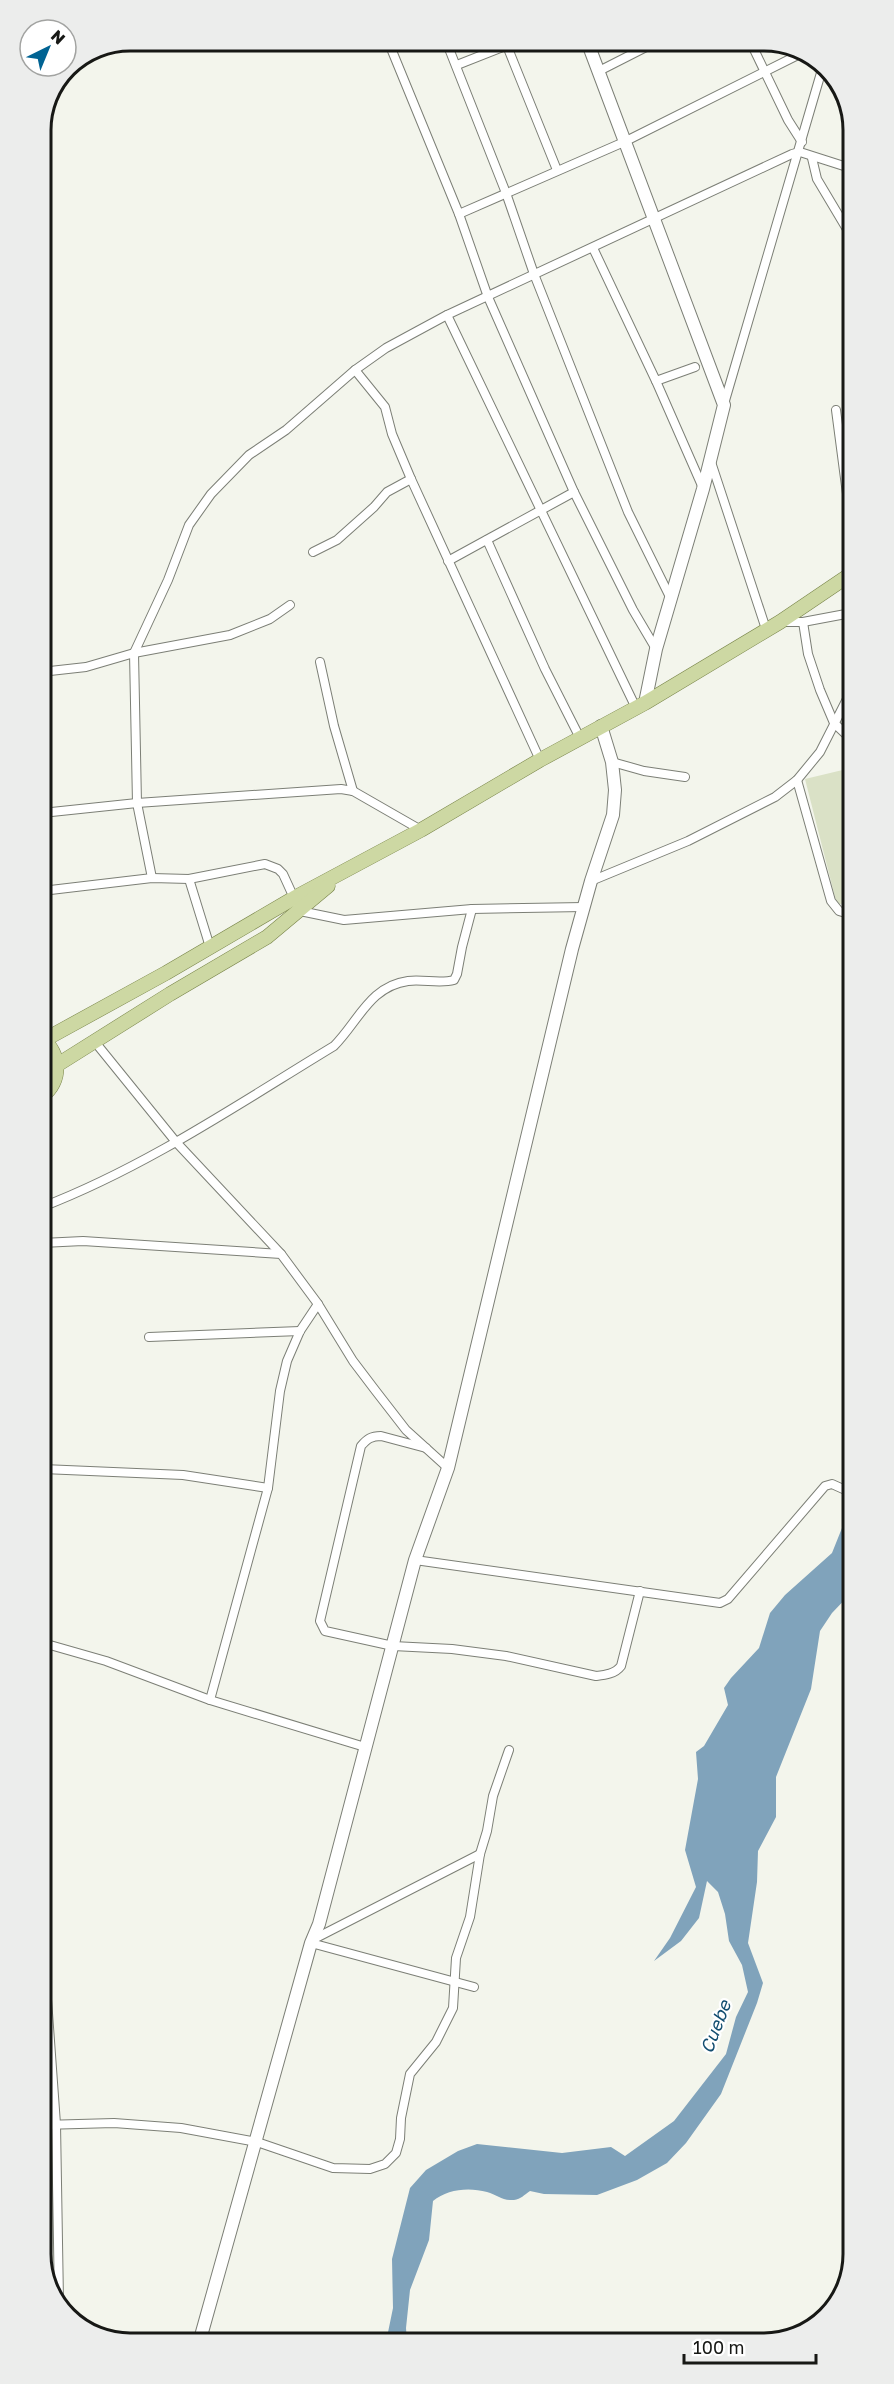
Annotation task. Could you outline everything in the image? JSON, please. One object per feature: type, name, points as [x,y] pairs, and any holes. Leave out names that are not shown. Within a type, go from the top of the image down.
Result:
[{"type":"main road","points":[[591,51],[724,405],[711,461],[640,705]]},
{"type":"main road","points":[[51,1036],[294,898],[421,830],[540,759],[640,705],[780,622],[843,579]]},
{"type":"main road","points":[[202,2333],[257,2142],[415,1560],[448,1468],[572,949],[613,815],[615,790],[612,762],[601,726]]},
{"type":"main road","points":[[57,1065],[267,937],[343,872]]},
{"type":"main road","points":[[51,1051],[57,1065],[51,1087]]},
{"type":"street","points":[[391,51],[459,214],[488,297],[574,492],[633,610],[656,649]]},
{"type":"street","points":[[450,51],[506,193],[534,274],[628,512],[671,599]]},
{"type":"street","points":[[456,65],[487,51]]},
{"type":"street","points":[[508,51],[557,170]]},
{"type":"street","points":[[599,71],[638,51]]},
{"type":"street","points":[[755,51],[788,120],[802,142]]},
{"type":"street","points":[[459,214],[624,142],[794,57]]},
{"type":"street","points":[[724,405],[800,152],[821,75]]},
{"type":"street","points":[[153,878],[137,803],[134,653],[168,580],[189,525],[211,494],[249,455],[314,408],[356,370],[386,348],[447,315],[654,220],[776,160],[800,152],[812,158],[843,166]]},
{"type":"street","points":[[812,158],[817,179],[843,223]]},
{"type":"street","points":[[593,248],[656,381],[703,489]]},
{"type":"street","points":[[447,315],[540,510],[640,705]]},
{"type":"street","points":[[656,381],[695,367]]},
{"type":"street","points":[[356,370],[385,408],[411,479],[540,759]]},
{"type":"street","points":[[836,410],[843,463]]},
{"type":"street","points":[[711,461],[766,629]]},
{"type":"street","points":[[313,552],[337,540],[374,507],[387,492],[411,479]]},
{"type":"street","points":[[448,561],[574,492]]},
{"type":"street","points":[[487,540],[545,669],[580,738]]},
{"type":"street","points":[[51,671],[86,668],[134,653],[230,635],[270,620],[290,605]]},
{"type":"street","points":[[780,622],[803,622],[843,614]]},
{"type":"street","points":[[803,622],[808,654],[834,723],[843,732]]},
{"type":"street","points":[[320,662],[334,726],[353,791]]},
{"type":"street","points":[[591,881],[688,841],[775,797],[797,780],[820,752],[843,706]]},
{"type":"street","points":[[612,762],[644,771],[685,777]]},
{"type":"street","points":[[797,780],[831,901],[839,911],[843,912]]},
{"type":"street","points":[[51,812],[137,803],[341,789],[353,791],[421,830]]},
{"type":"street","points":[[51,890],[153,878],[189,879],[265,864],[278,869],[283,874],[300,911],[344,920],[472,909],[584,906]]},
{"type":"street","points":[[189,879],[210,947]]},
{"type":"street","points":[[51,1203],[176,1142],[334,1046],[382,989],[391,984],[454,980],[458,974],[472,909]]},
{"type":"street","points":[[95,1042],[176,1142],[281,1254],[318,1304],[353,1361],[406,1430],[448,1468]]},
{"type":"street","points":[[51,1243],[83,1241],[281,1254]]},
{"type":"street","points":[[210,1700],[268,1488],[280,1391],[287,1361],[300,1331],[318,1304]]},
{"type":"street","points":[[149,1337],[300,1331]]},
{"type":"street","points":[[426,1448],[381,1436],[366,1439],[361,1446],[320,1622],[325,1630],[393,1647],[452,1649],[495,1654],[596,1676],[606,1675],[621,1666],[640,1591]]},
{"type":"street","points":[[51,1469],[183,1475],[268,1488]]},
{"type":"street","points":[[415,1560],[720,1603],[728,1599],[825,1486],[832,1485],[843,1489]]},
{"type":"street","points":[[51,1645],[106,1661],[210,1700],[364,1747]]},
{"type":"street","points":[[51,2124],[114,2124],[180,2128],[257,2142],[333,2168],[370,2169],[385,2164],[396,2153],[398,2146],[410,2074],[436,2042],[447,2024],[453,2007],[456,1958],[470,1917],[480,1854],[487,1831],[493,1796],[509,1750]]},
{"type":"street","points":[[312,1941],[480,1854]]},
{"type":"street","points":[[312,1941],[474,1987]]},
{"type":"street","points":[[51,2059],[56,2124],[59,2287]]},
{"type":"green space","points":[[843,770],[843,903],[837,905],[805,779]]},
{"type":"water","points":[[843,1526],[843,1601],[820,1631],[811,1689],[776,1777],[776,1817],[758,1851],[757,1882],[748,1943],[763,1983],[721,2094],[686,2143],[667,2163],[637,2180],[597,2195],[544,2194],[530,2191],[519,2199],[510,2200],[487,2192],[466,2189],[445,2194],[433,2201],[429,2240],[410,2290],[406,2333],[388,2333],[393,2308],[392,2259],[410,2188],[426,2170],[458,2151],[477,2144],[562,2153],[611,2147],[625,2156],[674,2121],[726,2054],[736,2017],[748,1992],[742,1965],[729,1941],[725,1914],[718,1892],[707,1881],[699,1918],[681,1941],[654,1961],[670,1938],[696,1887],[685,1850],[698,1779],[696,1752],[704,1746],[728,1705],[724,1688],[759,1648],[770,1613],[785,1595],[832,1553]]},
{"type":"water label","name":"Cuebe","points":[[716,2027]]}]
